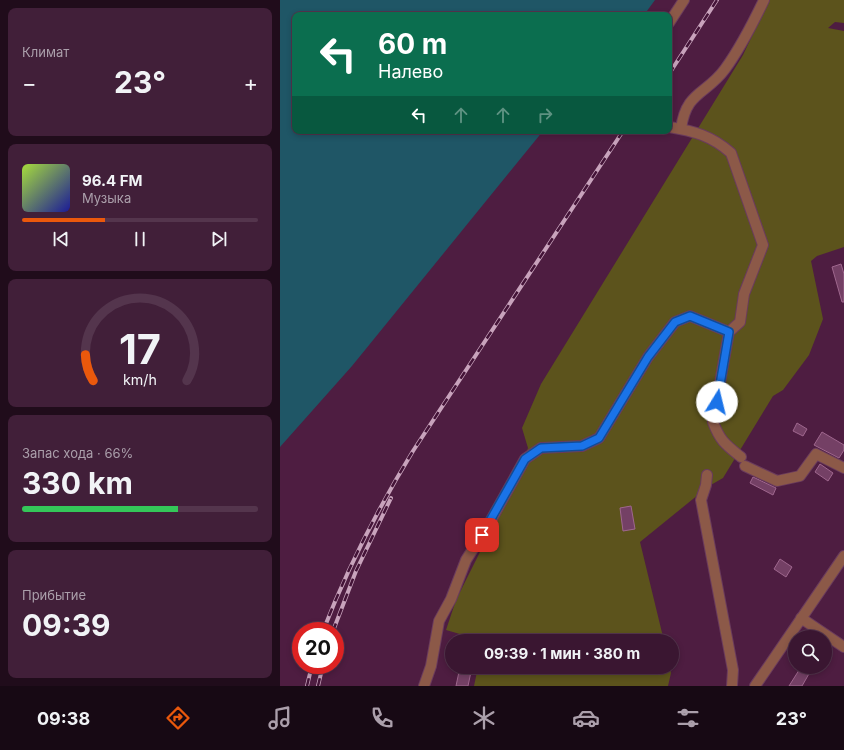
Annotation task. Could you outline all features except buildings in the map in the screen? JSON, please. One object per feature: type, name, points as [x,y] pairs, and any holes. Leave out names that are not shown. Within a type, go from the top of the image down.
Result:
[{"type":"lane","points":[[672,18],[684,0]]},
{"type":"lane","points":[[681,129],[683,114],[691,100],[723,72],[743,43],[764,0]]},
{"type":"lane","points":[[672,128],[692,130],[715,142],[731,153],[763,245],[744,294],[740,322],[729,332],[713,422],[718,436],[724,444],[743,462],[777,481],[800,476],[816,454],[844,468]]},
{"type":"lane","points":[[424,686],[431,666],[439,621],[451,599],[466,560],[490,522],[525,459],[541,448],[582,446],[599,438],[648,357],[675,322],[690,316],[729,332]]},
{"type":"lane","points":[[707,475],[706,485],[701,500],[733,670],[732,686]]},
{"type":"lane","points":[[755,686],[844,556]]},
{"type":"lane","points":[[801,618],[844,646]]},
{"type":"shaded area","points":[[769,0],[844,0],[844,23],[835,22],[828,28],[844,31],[844,247],[817,256],[811,261],[823,319],[809,355],[783,390],[773,396],[723,478],[709,486],[640,542],[662,634],[460,634],[446,630],[456,600],[512,488],[528,448],[522,428],[541,384],[743,55]]},
{"type":"shaded area","points":[[477,674],[671,674],[668,686],[474,686]]},
{"type":"water","points":[[280,0],[655,0],[646,12],[292,12],[292,134],[541,134],[352,366],[280,447]]},
{"type":"railway","points":[[672,69],[717,0]]},
{"type":"railway","points":[[327,622],[364,539],[387,495],[413,451],[621,134]]},
{"type":"railway","points":[[336,622],[356,571],[391,498]]},
{"type":"railway","points":[[307,686],[310,674]]},
{"type":"railway","points":[[318,686],[321,674]]},
{"type":"route","points":[[482,535],[525,459],[541,448],[582,446],[599,438],[648,357],[675,322],[690,316],[729,332],[717,402]]}]
